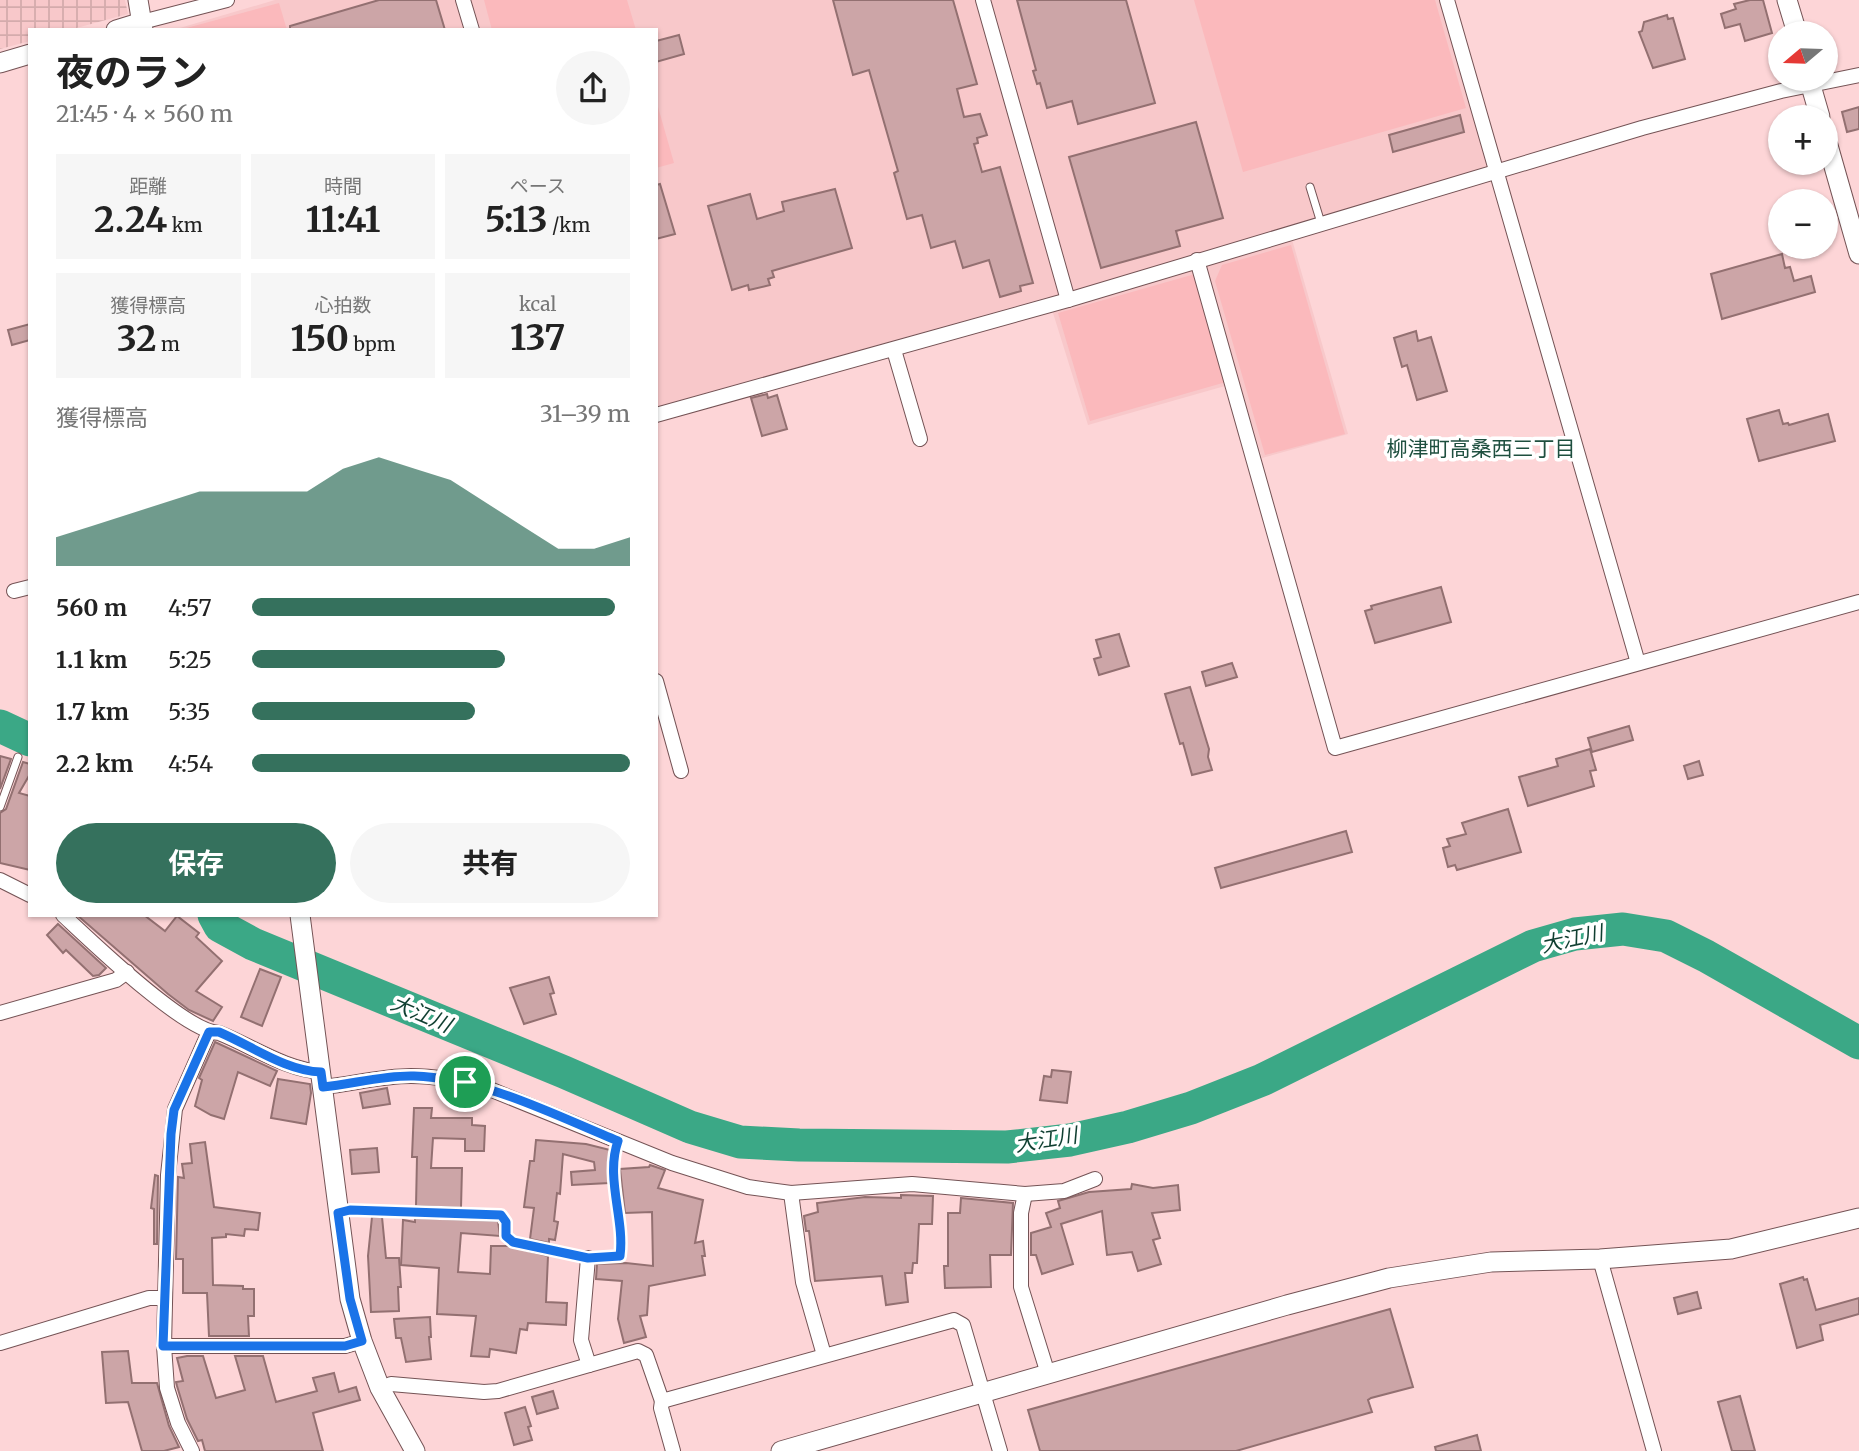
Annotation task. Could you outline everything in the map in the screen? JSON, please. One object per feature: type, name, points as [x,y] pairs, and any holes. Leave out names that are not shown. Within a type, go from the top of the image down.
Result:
[{"type":"street","points":[[138,0],[143,26],[227,0]]},
{"type":"street","points":[[463,0],[471,28]]},
{"type":"street","points":[[983,0],[1068,300]]},
{"type":"street","points":[[1447,0],[1638,663]]},
{"type":"street","points":[[1787,0],[1793,21]]},
{"type":"street","points":[[0,63],[28,55]]},
{"type":"street","points":[[1838,78],[1859,75]]},
{"type":"street","points":[[658,414],[1068,300],[1654,125],[1781,91]]},
{"type":"street","points":[[1836,175],[1859,254]]},
{"type":"street","points":[[1197,260],[1335,748],[1859,602]]},
{"type":"street","points":[[894,350],[920,439]]},
{"type":"street","points":[[14,591],[28,588]]},
{"type":"street","points":[[658,688],[681,771]]},
{"type":"street","points":[[0,880],[28,894]]},
{"type":"street","points":[[65,917],[127,972],[179,1013],[209,1032],[219,1032],[322,1079],[440,1077],[487,1088],[672,1163],[748,1187],[791,1193],[912,1184],[1025,1194],[1064,1191],[1095,1179]]},
{"type":"street","points":[[300,917],[350,1299],[380,1388],[415,1451]]},
{"type":"street","points":[[0,1013],[116,980],[127,972]]},
{"type":"street","points":[[192,1451],[178,1423],[167,1388],[163,1346],[170,1148],[174,1110],[209,1032]]},
{"type":"street","points":[[791,1193],[803,1282],[824,1355]]},
{"type":"street","points":[[1025,1194],[1021,1213],[1021,1287],[1048,1374]]},
{"type":"street","points":[[781,1451],[1389,1278],[1438,1268],[1492,1262],[1600,1259],[1731,1250],[1859,1218]]},
{"type":"street","points":[[588,1258],[581,1340],[589,1365]]},
{"type":"street","points":[[1600,1259],[1654,1451]]},
{"type":"street","points":[[0,1343],[149,1298],[164,1298]]},
{"type":"street","points":[[662,1401],[954,1320],[963,1325],[1000,1451]]},
{"type":"street","points":[[163,1346],[345,1346],[362,1341]]},
{"type":"street","points":[[380,1388],[391,1384],[498,1391],[638,1351],[646,1355],[662,1401],[661,1408],[673,1451]]},
{"type":"lane","points":[[1310,187],[1321,223]]},
{"type":"lane","points":[[0,807],[18,757]]},
{"type":"lane","points":[[338,1213],[350,1210],[501,1215],[504,1217],[509,1240],[588,1258],[620,1256],[622,1238],[615,1169],[618,1141]]},
{"type":"shaded area","points":[[0,0],[125,0],[128,14],[76,28],[28,28],[28,42],[0,49]]},
{"type":"shaded area","points":[[275,0],[1445,0],[1494,162],[1484,170],[1289,229],[1348,434],[1262,458],[1239,382],[1088,425],[1048,297],[658,406],[658,28],[180,28]]},
{"type":"shaded area","points":[[484,0],[627,0],[635,28],[491,28]]},
{"type":"shaded area","points":[[1194,0],[1435,0],[1466,108],[1243,172]]},
{"type":"shaded area","points":[[279,3],[286,28],[186,28]]},
{"type":"shaded area","points":[[658,107],[674,163],[658,167]]},
{"type":"shaded area","points":[[1291,245],[1345,434],[1265,455],[1215,281],[1222,265]]},
{"type":"shaded area","points":[[1195,274],[1226,382],[1090,421],[1058,313]]},
{"type":"building","points":[[379,0],[436,0],[444,28],[290,28]]},
{"type":"building","points":[[833,0],[953,0],[977,84],[957,89],[964,117],[980,114],[987,135],[977,138],[978,143],[974,144],[982,172],[1000,167],[1033,283],[1020,286],[1021,291],[1000,297],[989,260],[963,268],[955,241],[931,248],[922,215],[907,219],[894,173],[898,171],[869,70],[853,75]]},
{"type":"building","points":[[1017,0],[1126,0],[1155,103],[1078,124],[1072,101],[1047,108],[1040,83],[1037,84],[1033,71],[1036,70]]},
{"type":"building","points":[[1763,0],[1769,21],[1768,34],[1745,41],[1740,24],[1725,28],[1721,14],[1736,9],[1734,4]]},
{"type":"building","points":[[1667,15],[1668,19],[1673,18],[1685,59],[1653,68],[1639,32],[1642,31],[1644,22]]},
{"type":"building","points":[[679,35],[684,54],[658,61],[658,40]]},
{"type":"building","points":[[1859,107],[1859,129],[1847,132],[1842,112]]},
{"type":"building","points":[[1460,115],[1464,132],[1393,152],[1389,135]]},
{"type":"building","points":[[1196,122],[1223,218],[1176,231],[1180,246],[1101,268],[1069,157]]},
{"type":"building","points":[[658,184],[675,234],[658,238]]},
{"type":"building","points":[[835,189],[852,248],[772,271],[774,277],[768,279],[770,285],[749,290],[748,285],[732,290],[708,206],[750,194],[757,219],[784,211],[782,202]]},
{"type":"building","points":[[1768,258],[1783,259],[1785,268],[1790,267],[1794,281],[1811,276],[1815,292],[1722,319],[1711,274]]},
{"type":"building","points":[[28,325],[28,341],[12,345],[8,330]]},
{"type":"building","points":[[1416,331],[1418,341],[1431,337],[1447,391],[1417,400],[1407,365],[1402,367],[1394,338]]},
{"type":"building","points":[[767,394],[768,398],[777,395],[787,429],[762,436],[751,398]]},
{"type":"building","points":[[1779,410],[1783,424],[1789,425],[1828,414],[1835,441],[1759,461],[1747,419]]},
{"type":"building","points":[[1441,587],[1451,622],[1375,643],[1365,611],[1372,609],[1371,606]]},
{"type":"building","points":[[1119,634],[1129,666],[1099,675],[1094,659],[1101,657],[1096,640]]},
{"type":"building","points":[[1232,663],[1237,677],[1206,686],[1202,672]]},
{"type":"building","points":[[1190,687],[1209,749],[1208,757],[1212,770],[1192,775],[1165,694]]},
{"type":"building","points":[[1629,726],[1633,740],[1592,752],[1588,738]]},
{"type":"building","points":[[1590,749],[1596,770],[1590,771],[1594,786],[1528,806],[1519,777],[1558,766],[1556,759]]},
{"type":"building","points":[[0,756],[11,759],[0,789]]},
{"type":"building","points":[[1699,761],[1703,775],[1688,779],[1684,766]]},
{"type":"building","points":[[23,762],[28,763],[28,777],[19,793],[28,795],[28,870],[0,863],[0,813],[6,809]]},
{"type":"building","points":[[1508,809],[1521,852],[1457,870],[1455,865],[1448,867],[1443,848],[1450,846],[1447,839],[1466,834],[1462,823]]},
{"type":"building","points":[[1346,831],[1352,852],[1221,888],[1215,868]]},
{"type":"building","points":[[79,917],[147,917],[165,931],[178,917],[199,933],[196,937],[222,961],[196,991],[222,1007],[213,1021],[189,1010]]},
{"type":"building","points":[[58,924],[106,968],[99,975],[93,976],[66,950],[63,953],[47,935]]},
{"type":"building","points":[[260,969],[281,977],[262,1026],[241,1017]]},
{"type":"building","points":[[549,977],[554,993],[550,994],[556,1014],[524,1024],[510,988]]},
{"type":"building","points":[[215,1042],[277,1071],[270,1086],[238,1072],[224,1119],[195,1106],[202,1080],[199,1078]]},
{"type":"building","points":[[1052,1070],[1071,1072],[1067,1103],[1040,1100],[1044,1076],[1051,1077]]},
{"type":"building","points":[[278,1079],[310,1084],[306,1124],[271,1118]]},
{"type":"building","points":[[387,1088],[390,1104],[363,1108],[360,1093]]},
{"type":"building","points":[[414,1108],[432,1108],[431,1118],[472,1118],[472,1125],[485,1126],[484,1151],[465,1151],[465,1139],[433,1138],[431,1168],[462,1168],[461,1208],[416,1206],[417,1157],[412,1157]]},
{"type":"building","points":[[536,1140],[586,1144],[610,1150],[609,1183],[572,1185],[571,1172],[595,1170],[594,1162],[563,1154],[560,1194],[557,1193],[554,1221],[558,1222],[555,1240],[549,1239],[549,1243],[530,1239],[534,1208],[524,1207],[530,1161],[534,1161]]},
{"type":"building","points":[[205,1142],[214,1207],[260,1213],[258,1230],[245,1229],[244,1236],[226,1234],[226,1237],[212,1238],[213,1285],[254,1289],[254,1316],[248,1316],[249,1336],[209,1336],[207,1293],[183,1293],[183,1259],[176,1259],[178,1177],[184,1178],[182,1164],[192,1163],[190,1144]]},
{"type":"building","points":[[377,1148],[379,1172],[352,1174],[350,1150]]},
{"type":"building","points":[[650,1165],[665,1170],[658,1188],[703,1200],[695,1243],[703,1241],[705,1275],[649,1286],[647,1315],[640,1316],[646,1337],[624,1343],[618,1319],[622,1281],[596,1279],[597,1264],[653,1266],[652,1212],[625,1213],[620,1169]]},
{"type":"building","points":[[155,1175],[158,1176],[157,1244],[154,1244],[154,1209],[151,1208]]},
{"type":"building","points":[[1132,1184],[1153,1188],[1178,1185],[1180,1210],[1152,1213],[1160,1238],[1153,1240],[1161,1264],[1138,1271],[1132,1252],[1107,1255],[1102,1211],[1061,1224],[1073,1264],[1042,1274],[1036,1255],[1031,1255],[1031,1233],[1051,1227],[1046,1213],[1060,1208],[1058,1201],[1089,1192],[1131,1189]]},
{"type":"building","points":[[901,1195],[933,1196],[932,1224],[919,1224],[917,1263],[913,1263],[912,1273],[905,1273],[908,1302],[886,1305],[882,1276],[815,1281],[809,1231],[806,1231],[804,1216],[818,1212],[817,1203],[865,1197],[901,1198]]},
{"type":"building","points":[[961,1198],[1013,1203],[1011,1255],[990,1255],[991,1287],[945,1288],[944,1266],[948,1266],[948,1213],[960,1213]]},
{"type":"building","points":[[372,1217],[382,1217],[386,1258],[399,1258],[399,1311],[371,1312],[368,1256]]},
{"type":"building","points":[[415,1218],[498,1221],[500,1236],[461,1233],[458,1272],[490,1274],[491,1246],[509,1246],[548,1256],[546,1302],[567,1303],[566,1325],[528,1323],[527,1330],[520,1329],[516,1353],[490,1349],[489,1357],[471,1356],[476,1316],[437,1314],[439,1268],[401,1265],[403,1220],[415,1222]]},
{"type":"building","points":[[1803,1277],[1804,1280],[1807,1279],[1816,1310],[1859,1298],[1859,1314],[1820,1325],[1823,1340],[1797,1348],[1780,1284]]},
{"type":"building","points":[[1697,1292],[1701,1308],[1678,1314],[1674,1298]]},
{"type":"building","points":[[1390,1309],[1413,1387],[1371,1398],[1368,1400],[1372,1412],[1236,1451],[1040,1451],[1028,1410]]},
{"type":"building","points":[[430,1317],[431,1359],[406,1362],[401,1338],[396,1338],[394,1319]]},
{"type":"building","points":[[128,1351],[132,1383],[157,1383],[169,1426],[179,1447],[164,1451],[142,1451],[128,1402],[106,1403],[102,1352]]},
{"type":"building","points":[[203,1356],[216,1398],[245,1390],[235,1356],[263,1356],[276,1402],[317,1391],[313,1378],[334,1373],[339,1392],[356,1387],[360,1400],[313,1413],[323,1451],[205,1451],[202,1440],[198,1441],[187,1419],[176,1382],[183,1381],[177,1358]]},
{"type":"building","points":[[553,1391],[558,1408],[537,1414],[532,1397]]},
{"type":"building","points":[[1740,1396],[1755,1451],[1732,1451],[1718,1402]]},
{"type":"building","points":[[525,1407],[532,1440],[514,1445],[505,1413]]},
{"type":"building","points":[[1477,1435],[1481,1451],[1436,1451],[1435,1447]]},
{"type":"waterway","name":"大江川","points":[[0,726],[28,739]]},
{"type":"waterway","name":"大江川","points":[[215,917],[220,926],[253,944],[690,1127],[740,1142],[1007,1147],[1070,1140],[1128,1127],[1191,1108],[1262,1080],[1533,946],[1575,934],[1623,929],[1666,936],[1859,1043]]},
{"type":"district","name":"柳津町高桑西三丁目","points":[[1481,449]]},
{"type":"route","points":[[209,1032],[219,1032],[292,1066],[321,1072],[323,1087],[410,1076],[440,1077],[465,1082],[487,1088],[618,1141],[615,1169],[622,1238],[620,1256],[588,1258],[513,1242],[506,1236],[506,1222],[501,1215],[350,1210],[338,1213],[350,1299],[362,1341],[345,1346],[163,1346],[168,1175],[174,1110],[209,1032]]}]
